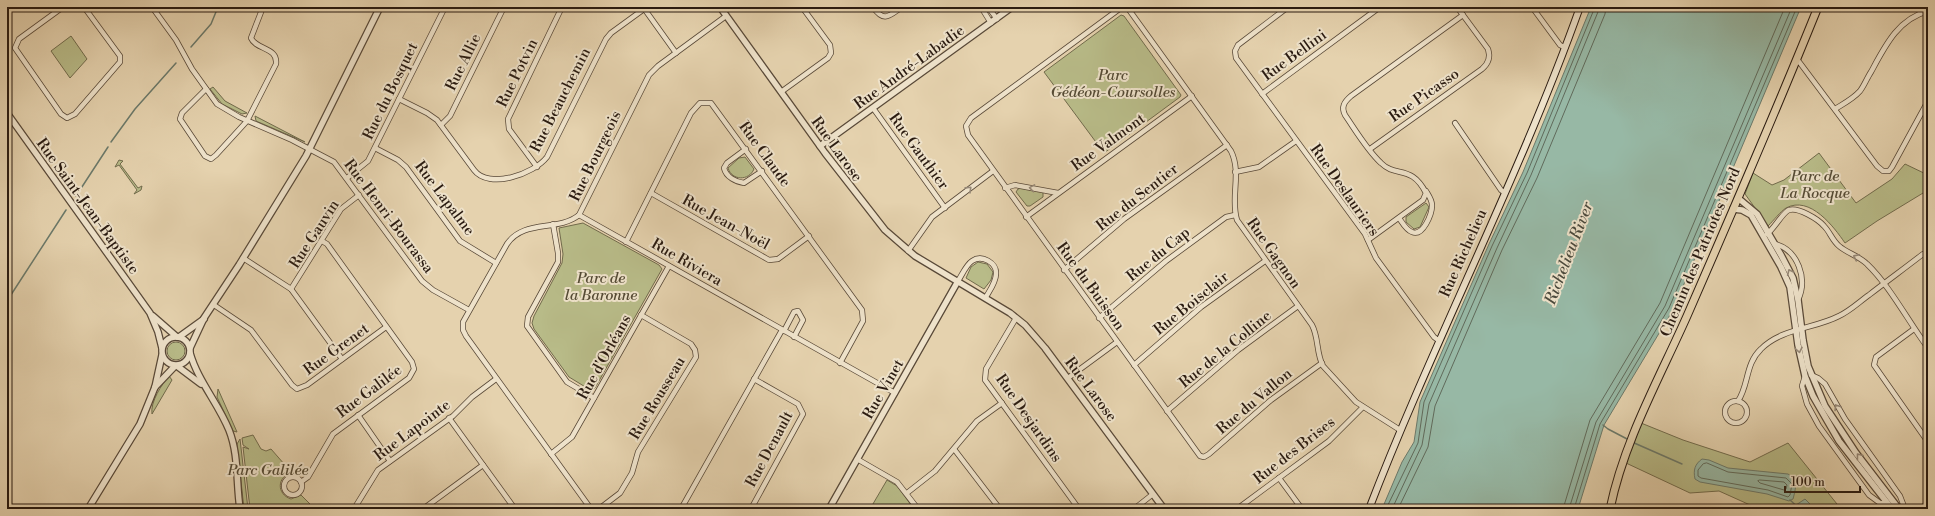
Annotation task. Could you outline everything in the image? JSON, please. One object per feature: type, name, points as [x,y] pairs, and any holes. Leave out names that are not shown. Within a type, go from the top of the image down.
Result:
[{"type":"main road","name":"Rue Richelieu","points":[[1369,509],[1438,340],[1505,193],[1580,7]]},
{"type":"main road","name":"Chemin des Patriotes Nord","points":[[1610,509],[1615,486],[1637,426],[1738,198],[1818,7]]},
{"type":"street","points":[[63,7],[18,39],[15,48],[60,114],[67,118],[75,114],[120,62],[120,56],[84,7]]},
{"type":"street","name":"Rue Henri-Bourassa","points":[[152,7],[176,40],[186,60],[220,106],[247,121],[310,148],[332,160],[347,178],[422,281],[433,290],[469,310]]},
{"type":"street","points":[[206,89],[182,113],[180,119],[207,158],[214,157],[247,121],[277,62],[274,53],[254,43],[250,38],[263,7]]},
{"type":"street","points":[[155,387],[176,366],[186,361],[204,318],[214,305],[310,148],[380,7]]},
{"type":"street","name":"Rue du Bosquet","points":[[347,178],[367,163],[445,7]]},
{"type":"street","name":"Rue Allie","points":[[441,125],[450,116],[504,7]]},
{"type":"street","name":"Rue Potvin","points":[[537,167],[509,129],[508,119],[562,7]]},
{"type":"street","name":"Rue Larose","points":[[720,7],[874,218],[890,236],[908,250],[986,297],[1016,318],[1034,335],[1068,378],[1164,509]]},
{"type":"street","points":[[781,92],[828,58],[832,53],[830,45],[802,7]]},
{"type":"street","points":[[873,7],[884,17],[889,16],[902,7]]},
{"type":"street","points":[[981,7],[991,23]]},
{"type":"street","points":[[988,7],[996,18]]},
{"type":"street","name":"Rue André-Labadie","points":[[820,146],[1012,7]]},
{"type":"street","name":"Rue du Buisson","points":[[1122,7],[979,112],[969,120],[966,126],[968,135],[1005,188],[1198,454],[1203,456]]},
{"type":"street","name":"Rue Gagnon","points":[[1127,7],[1227,145],[1234,158],[1235,215],[1240,226],[1315,331],[1322,363],[1348,395],[1363,407],[1400,430]]},
{"type":"street","name":"Rue Deslauriers","points":[[1288,7],[1242,41],[1235,51],[1237,59],[1368,240],[1376,258],[1434,337],[1438,340]]},
{"type":"street","name":"Rue Bellini","points":[[1262,94],[1380,7]]},
{"type":"street","points":[[1399,218],[1412,232],[1422,230],[1432,207],[1431,199],[1410,174],[1383,165],[1344,114],[1343,105],[1351,96],[1463,14],[1457,7]]},
{"type":"street","points":[[1532,7],[1560,45],[1564,47]]},
{"type":"street","points":[[643,8],[676,53]]},
{"type":"street","name":"Rue Beauchemin","points":[[399,99],[430,115],[441,125],[474,170],[482,177],[495,179],[523,174],[537,167],[548,155],[606,39],[611,33],[643,8]]},
{"type":"street","points":[[1835,109],[1854,97],[1861,90],[1888,41],[1896,31],[1912,17],[1928,11]]},
{"type":"street","name":"Rue Picasso","points":[[1370,149],[1482,69],[1489,59],[1488,49],[1463,14]]},
{"type":"street","name":"Rue Bourgeois","points":[[591,509],[496,379],[464,332],[463,322],[508,241],[517,233],[526,229],[573,219],[579,215],[647,78],[656,68],[726,16]]},
{"type":"street","points":[[1797,58],[1880,170],[1886,171],[1892,167],[1928,101]]},
{"type":"street","name":"Rue Valmont","points":[[1026,217],[1192,96]]},
{"type":"street","name":"Rue Claude","points":[[626,242],[691,113],[700,103],[708,102],[714,106],[746,149],[863,313],[862,323],[840,362]]},
{"type":"street","name":"Rue Gauthier","points":[[873,108],[945,208]]},
{"type":"street","name":"Rue Saint-Jean-Baptiste","points":[[7,113],[150,313],[157,328],[162,348]]},
{"type":"street","points":[[1455,123],[1500,190],[1505,193]]},
{"type":"street","points":[[1235,172],[1259,167],[1296,141]]},
{"type":"street","name":"Rue du Sentier","points":[[1064,270],[1131,215],[1227,145]]},
{"type":"street","name":"Rue Lapalme","points":[[375,148],[398,160],[406,167],[462,243],[496,263]]},
{"type":"street","points":[[746,149],[727,163],[724,168],[726,174],[737,181],[744,182],[762,171]]},
{"type":"street","points":[[908,250],[928,222],[993,171]]},
{"type":"street","points":[[1005,188],[1015,185],[1058,193]]},
{"type":"street","points":[[1368,240],[1424,199],[1426,194],[1425,190]]},
{"type":"street","name":"Rue Jean-Noël","points":[[651,193],[769,260],[778,259],[809,236]]},
{"type":"street","name":"Rue Gauvin","points":[[291,289],[341,209],[359,195]]},
{"type":"street","points":[[1738,198],[1753,209],[1790,287],[1813,396],[1828,424],[1892,509]]},
{"type":"street","points":[[1733,209],[1742,210],[1750,215],[1775,244],[1792,278],[1798,300],[1799,330]]},
{"type":"street","points":[[1766,235],[1776,226],[1785,213],[1790,210],[1802,211],[1824,226],[1838,245],[1867,264],[1884,284],[1928,348]]},
{"type":"street","name":"Rue Riviera","points":[[579,215],[895,393]]},
{"type":"street","name":"Rue du Cap","points":[[1099,318],[1166,261],[1226,217],[1235,215]]},
{"type":"street","points":[[553,224],[558,262],[529,316],[527,326],[567,382],[594,398]]},
{"type":"street","name":"Rue Galilée","points":[[301,482],[308,477],[333,434],[409,378],[414,372],[413,364],[327,244],[322,241]]},
{"type":"street","points":[[1775,244],[1786,247],[1789,250],[1802,275],[1803,287],[1798,300]]},
{"type":"street","points":[[1738,401],[1745,405],[1746,414],[1740,422],[1733,422],[1727,418],[1725,409],[1730,402],[1738,401],[1743,394],[1749,367],[1760,349],[1778,336],[1840,316],[1923,254],[1928,255]]},
{"type":"street","points":[[243,258],[291,289],[342,359]]},
{"type":"street","points":[[958,281],[968,264],[973,260],[982,258],[989,261],[995,268],[996,276],[986,297]]},
{"type":"street","name":"Rue Boisclair","points":[[1134,365],[1201,307],[1265,261]]},
{"type":"street","name":"Rue d'Orléans","points":[[551,454],[572,437],[669,266]]},
{"type":"street","name":"Rue Vinet","points":[[829,509],[958,281]]},
{"type":"street","name":"Rue Grenet","points":[[214,305],[249,327],[292,385],[299,389],[307,385],[386,327]]},
{"type":"street","name":"Rue de la Colline","points":[[1167,412],[1238,350],[1298,306]]},
{"type":"street","points":[[681,509],[754,379],[795,311],[798,311],[803,320],[794,337]]},
{"type":"street","name":"Rue Saint-Jean-Baptiste","points":[[150,313],[178,337]]},
{"type":"street","name":"Rue Rousseau","points":[[599,509],[620,493],[632,472],[638,452],[696,357],[695,350],[691,344],[641,315]]},
{"type":"street","points":[[88,509],[137,430],[155,387],[162,355],[162,348],[168,340],[178,337],[204,318]]},
{"type":"street","name":"Rue Desjardins","points":[[1016,318],[984,374],[987,383],[1079,509]]},
{"type":"street","points":[[1914,329],[1876,358],[1874,365],[1928,442]]},
{"type":"street","points":[[178,337],[185,340],[190,350],[195,368],[218,408],[230,434],[234,452],[240,509]]},
{"type":"street","points":[[1068,378],[1117,342]]},
{"type":"street","points":[[162,355],[167,362],[176,366],[205,387]]},
{"type":"street","name":"Rue du Vallon","points":[[1203,456],[1209,454],[1271,400],[1322,363]]},
{"type":"street","points":[[1808,375],[1802,386],[1803,397],[1819,426],[1869,495],[1880,504],[1888,504]]},
{"type":"street","points":[[1808,375],[1834,420],[1899,509]]},
{"type":"street","points":[[1808,375],[1818,378],[1825,384],[1845,419],[1900,496],[1905,509]]},
{"type":"street","name":"Rue Lapointe","points":[[354,509],[375,474],[390,461],[449,418],[474,395],[496,379]]},
{"type":"street","name":"Rue Denault","points":[[750,509],[803,414],[798,404],[754,379]]},
{"type":"street","points":[[907,493],[933,474],[976,421],[1002,403]]},
{"type":"street","name":"Rue des Brises","points":[[1237,509],[1329,440],[1363,407]]},
{"type":"street","points":[[358,415],[390,461]]},
{"type":"street","points":[[449,418],[515,509]]},
{"type":"street","points":[[954,449],[1000,509]]},
{"type":"street","points":[[857,459],[895,480],[907,493],[918,509]]},
{"type":"street","points":[[423,509],[483,465]]},
{"type":"street","points":[[1279,478],[1302,509]]},
{"type":"street","points":[[1134,509],[1153,494]]},
{"type":"green space","name":"Parc Gédéon-Coursolles","points":[[1121,15],[1124,16],[1181,95],[1104,153],[1044,72]]},
{"type":"green space","points":[[71,36],[87,59],[70,78],[51,51]]},
{"type":"green space","points":[[213,87],[225,101],[247,113],[242,114],[222,104],[210,89]]},
{"type":"green space","points":[[255,116],[305,142],[256,121]]},
{"type":"green space","name":"Parc de La Rocque","points":[[1819,153],[1856,203],[1892,179],[1905,164],[1928,175],[1928,190],[1877,221],[1845,243],[1828,221],[1812,209],[1804,206],[1795,205],[1786,208],[1768,226],[1745,194],[1753,173],[1772,185],[1784,180]]},
{"type":"green space","points":[[745,157],[754,169],[752,173],[741,178],[733,175],[728,168],[739,158]]},
{"type":"green space","points":[[119,160],[123,161],[120,164],[138,188],[142,186],[141,190],[134,194],[137,190],[119,165],[115,167]]},
{"type":"green space","points":[[1021,188],[1043,192],[1043,197],[1030,206],[1027,206],[1016,192]]},
{"type":"green space","points":[[1426,203],[1429,207],[1420,227],[1414,229],[1406,222],[1406,217]]},
{"type":"green space","name":"Parc de la Baronne","points":[[583,223],[659,265],[662,269],[592,391],[569,377],[534,329],[532,323],[534,316],[562,263],[563,254],[559,228]]},
{"type":"green space","points":[[978,262],[987,264],[993,272],[991,280],[984,289],[966,278],[971,267]]},
{"type":"green space","points":[[176,342],[182,345],[185,351],[182,357],[176,360],[170,357],[167,351],[170,345]]},
{"type":"green space","points":[[169,376],[172,380],[152,414],[155,399],[160,388]]},
{"type":"green space","points":[[218,389],[237,432],[233,431],[217,397]]},
{"type":"green space","points":[[1641,423],[1683,440],[1750,462],[1788,443],[1841,509],[1759,509],[1719,491],[1690,493],[1626,463]]},
{"type":"green space","name":"Parc Galilée","points":[[253,435],[261,449],[266,451],[271,449],[292,473],[283,478],[280,485],[286,497],[291,499],[301,495],[315,509],[250,509],[243,447],[249,449],[243,445],[242,438]]},
{"type":"green space","points":[[240,439],[248,509],[244,509],[237,444]]},
{"type":"green space","points":[[887,480],[897,486],[914,509],[870,509]]},
{"type":"water","name":"Richelieu River","points":[[1591,7],[1801,7],[1673,310],[1604,425],[1578,509],[1382,509],[1402,462],[1414,442],[1420,402],[1489,244],[1523,172]]},
{"type":"water","points":[[1702,459],[1709,460],[1728,468],[1788,474],[1795,482],[1793,499],[1789,501],[1767,494],[1700,482],[1695,479],[1694,470],[1696,465]]},
{"type":"water","points":[[1805,499],[1815,509],[1794,509],[1793,507]]},
{"type":"waterway","points":[[191,47],[211,24],[218,7]]},
{"type":"waterway","points":[[111,142],[135,109],[176,63]]},
{"type":"waterway","points":[[76,196],[108,147]]},
{"type":"waterway","points":[[7,301],[66,210]]},
{"type":"waterway","points":[[1603,425],[1629,440]]},
{"type":"waterway","points":[[1632,442],[1682,464]]},
{"type":"waterway","points":[[1790,500],[1800,509]]},
{"type":"waterway","points":[[1912,509],[1928,502]]}]
